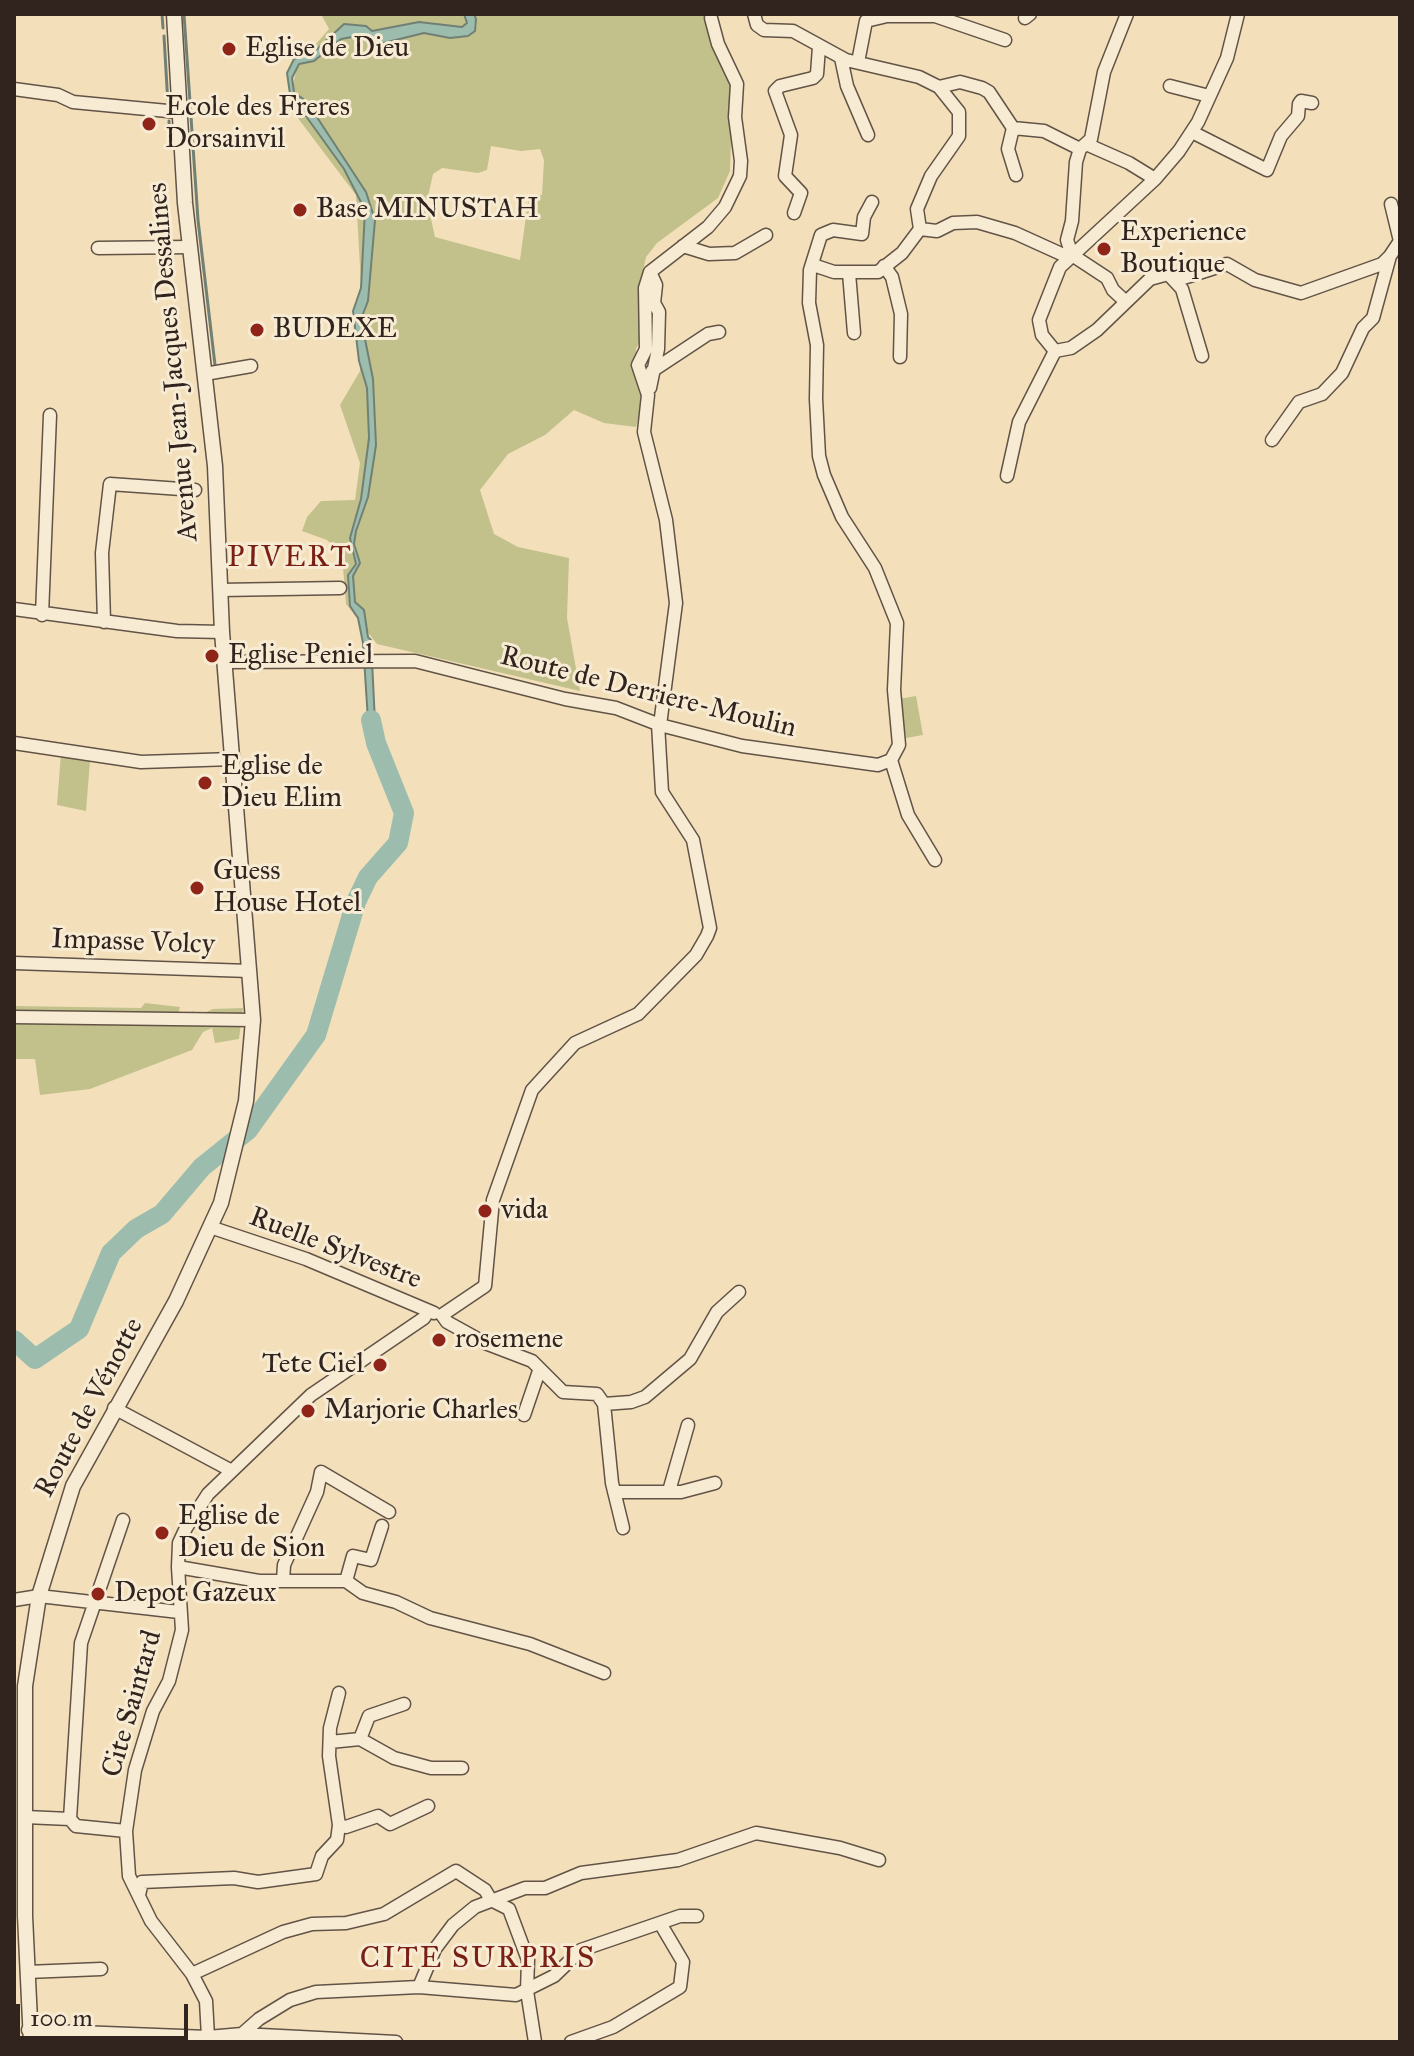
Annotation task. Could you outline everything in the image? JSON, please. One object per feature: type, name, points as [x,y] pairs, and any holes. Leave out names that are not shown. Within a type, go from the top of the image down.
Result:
[{"type":"street","name":"Avenue Jean-Jacques Dessalines","points":[[174,14],[178,112],[190,247],[215,466],[224,662],[253,1020],[246,1101],[221,1203]]},
{"type":"street","points":[[754,14],[757,25],[764,30],[793,31],[841,58],[896,70],[939,87],[959,112],[960,130],[931,176],[917,209],[920,229],[902,253],[878,272],[849,273],[813,265]]},
{"type":"street","points":[[1070,256],[1067,240],[1083,147],[1098,112],[1104,72],[1127,14]]},
{"type":"street","points":[[1055,351],[1042,335],[1039,320],[1070,256],[1155,179],[1192,132],[1236,33],[1238,14]]},
{"type":"street","points":[[858,62],[866,21],[887,16],[935,15],[1005,40]]},
{"type":"street","points":[[648,395],[638,365],[646,349],[645,288],[650,272],[708,227],[725,207],[740,176],[735,117],[737,84],[718,44],[711,18]]},
{"type":"street","points":[[794,213],[801,193],[785,176],[791,135],[775,91],[780,86],[813,78],[819,47]]},
{"type":"street","points":[[841,58],[847,86],[868,135]]},
{"type":"street","points":[[939,87],[960,82],[989,92],[1013,128],[1008,149],[1016,175]]},
{"type":"street","points":[[1170,86],[1209,96]]},
{"type":"street","points":[[14,89],[58,95],[73,102],[178,112]]},
{"type":"street","points":[[1192,132],[1267,170],[1281,136],[1298,116],[1301,101],[1312,103]]},
{"type":"street","points":[[1013,128],[1044,131],[1129,163],[1155,179]]},
{"type":"street","points":[[872,202],[864,217],[862,234],[833,230],[821,235],[810,270],[809,303],[819,362],[815,380],[819,456],[842,517],[875,568],[897,623],[894,690],[899,745],[891,760],[908,815],[935,860]]},
{"type":"street","points":[[1177,280],[1227,264],[1255,280],[1301,293],[1382,264],[1400,241],[1391,204]]},
{"type":"street","points":[[920,229],[937,231],[953,223],[977,222],[1015,233],[1070,256],[1107,278],[1113,290],[1126,302]]},
{"type":"street","points":[[683,246],[709,254],[735,253],[766,235]]},
{"type":"street","points":[[98,248],[190,247]]},
{"type":"street","points":[[1272,440],[1299,402],[1322,394],[1349,364],[1363,328],[1373,318],[1390,256]]},
{"type":"street","points":[[884,266],[892,277],[899,305],[900,357]]},
{"type":"street","points":[[442,1315],[485,1286],[493,1200],[532,1090],[557,1058],[575,1043],[638,1014],[696,955],[710,928],[693,840],[662,792],[659,724],[676,603],[666,520],[644,432],[650,374],[658,349],[659,312],[653,300],[656,285],[650,272]]},
{"type":"street","points":[[849,273],[854,333]]},
{"type":"street","points":[[1055,351],[1071,348],[1097,330],[1158,274],[1168,274],[1177,280],[1202,356]]},
{"type":"street","points":[[650,374],[665,359],[708,334],[719,332]]},
{"type":"street","points":[[1007,476],[1019,422],[1055,351]]},
{"type":"street","points":[[205,374],[251,366]]},
{"type":"street","points":[[42,615],[50,415]]},
{"type":"street","points":[[104,622],[102,553],[110,484],[195,490]]},
{"type":"street","points":[[220,590],[340,588]]},
{"type":"street","points":[[14,609],[104,622],[222,632]]},
{"type":"street","name":"Route de Derriere-Moulin","points":[[224,662],[415,661],[565,699],[616,708],[659,724],[771,752],[878,765],[891,760]]},
{"type":"street","points":[[14,743],[141,762],[233,759]]},
{"type":"street","name":"Impasse Volcy","points":[[14,963],[249,971]]},
{"type":"street","points":[[14,1017],[253,1020]]},
{"type":"street","name":"Route de Vénotte","points":[[30,2036],[19,1686],[39,1596],[64,1508],[114,1408],[176,1301],[221,1203]]},
{"type":"street","name":"Ruelle Sylvestre","points":[[210,1227],[306,1259],[442,1315],[447,1322],[485,1343],[532,1361],[563,1392],[597,1394],[604,1404]]},
{"type":"street","points":[[623,1528],[614,1492],[604,1404],[642,1398],[669,1378],[690,1359],[717,1312],[739,1292]]},
{"type":"street","name":"Cite Saintard","points":[[208,2037],[206,2001],[192,1974],[151,1921],[129,1876],[126,1831],[135,1770],[153,1711],[177,1655],[182,1630],[179,1543],[198,1507],[321,1386],[352,1369],[424,1318],[428,1311]]},
{"type":"street","points":[[524,1415],[539,1371]]},
{"type":"street","points":[[114,1408],[232,1471]]},
{"type":"street","points":[[669,1491],[688,1425]]},
{"type":"street","points":[[283,1581],[284,1565],[317,1492],[321,1472],[389,1512]]},
{"type":"street","points":[[614,1492],[696,1490],[715,1483]]},
{"type":"street","points":[[123,1520],[81,1643],[70,1819],[76,1826],[126,1831]]},
{"type":"street","points":[[346,1581],[353,1556],[371,1560],[382,1526]]},
{"type":"street","points":[[178,1567],[283,1581],[346,1581],[363,1593],[396,1602],[430,1618],[530,1644],[604,1673]]},
{"type":"street","points":[[14,1600],[39,1596],[179,1612]]},
{"type":"street","points":[[139,1895],[142,1882],[219,1878],[258,1882],[316,1874],[322,1856],[337,1840],[339,1825],[330,1742],[339,1693]]},
{"type":"street","points":[[360,1739],[369,1716],[404,1704]]},
{"type":"street","points":[[330,1742],[360,1739],[394,1758],[431,1768],[462,1768]]},
{"type":"street","points":[[339,1825],[346,1827],[378,1816],[390,1824],[428,1806]]},
{"type":"street","points":[[25,1817],[70,1819]]},
{"type":"street","points":[[419,1987],[435,1949],[453,1925],[475,1907],[525,1888],[545,1888],[581,1873],[678,1860],[756,1833],[840,1848],[879,1860]]},
{"type":"street","points":[[192,1974],[283,1932],[312,1924],[346,1923],[384,1914],[423,1893],[450,1872],[466,1875],[491,1900],[509,1909],[528,1960],[527,1991],[535,2042]]},
{"type":"street","points":[[242,2034],[259,2019],[290,2000],[316,1992],[419,1987],[516,1995],[554,1976],[581,1950],[680,1916],[697,1916]]},
{"type":"street","points":[[571,2042],[613,2027],[680,1987],[683,1962],[660,1923]]},
{"type":"street","points":[[27,1972],[101,1969]]},
{"type":"street","points":[[30,2036],[208,2037],[242,2034],[396,2042]]},
{"type":"shaded area","points":[[321,14],[703,14],[733,83],[730,171],[718,198],[657,243],[646,257],[639,289],[641,339],[636,349],[636,371],[644,397],[636,427],[604,423],[574,410],[545,435],[508,454],[480,490],[494,534],[518,547],[569,558],[567,618],[580,691],[377,644],[346,604],[342,554],[327,540],[302,531],[307,517],[321,501],[355,500],[360,463],[340,405],[360,371],[361,285],[356,195],[288,105],[301,51],[316,44],[329,29]],"holes":[[[491,146],[521,151],[540,149],[544,160],[542,195],[529,194],[520,260],[435,237],[427,201],[433,174],[442,168],[478,173],[487,170]]]},
{"type":"shaded area","points":[[464,14],[474,14],[476,19],[475,31],[468,36],[450,38],[424,33],[371,46],[364,38],[341,39],[314,61],[299,64],[292,78],[294,92],[307,102],[366,192],[375,220],[368,301],[361,319],[373,379],[376,445],[368,497],[356,531],[354,544],[360,563],[353,576],[355,602],[364,610],[371,640],[376,743],[368,720],[363,643],[358,618],[350,606],[348,575],[356,564],[350,538],[361,499],[369,438],[367,388],[359,361],[353,311],[361,288],[365,210],[344,169],[290,94],[287,73],[294,59],[315,51],[344,24],[366,26],[372,31],[419,22],[462,27],[467,23]]},
{"type":"shaded area","points":[[916,696],[923,735],[906,738],[899,699]]},
{"type":"shaded area","points":[[61,753],[90,761],[86,811],[57,805]]},
{"type":"shaded area","points":[[145,1003],[180,1007],[177,1019],[184,1020],[192,1011],[200,1015],[213,1009],[243,1008],[239,1039],[215,1043],[212,1028],[203,1032],[192,1050],[90,1089],[40,1095],[35,1059],[14,1059],[14,1006],[141,1008]]},
{"type":"waterway","points":[[162,14],[163,28]]},
{"type":"waterway","points":[[184,14],[198,220],[215,365]]},
{"type":"waterway","points":[[164,36],[168,105]]},
{"type":"waterway","points":[[169,121],[170,146]]},
{"type":"waterway","points":[[14,1340],[35,1359],[79,1329],[111,1253],[136,1229],[162,1214],[202,1167],[248,1130],[316,1035],[356,902],[368,877],[398,843],[404,813],[376,743],[371,720]]},
{"type":"place","name":"Eglise de Dieu","points":[[229,49]]},
{"type":"place","name":"Ecole des Freres Dorsainvil","points":[[149,124]]},
{"type":"place","name":"Base MINUSTAH","points":[[300,210]]},
{"type":"place","name":"Experience Boutique","points":[[1104,249]]},
{"type":"place","name":"BUDEXE","points":[[257,330]]},
{"type":"place","name":"Eglise Peniel","points":[[212,656]]},
{"type":"place","name":"Eglise de Dieu Elim","points":[[205,783]]},
{"type":"place","name":"Guess House Hotel","points":[[197,888]]},
{"type":"place","name":"vida","points":[[485,1211]]},
{"type":"place","name":"rosemene","points":[[439,1340]]},
{"type":"place","name":"Tete Ciel","points":[[380,1365]]},
{"type":"place","name":"Marjorie Charles","points":[[308,1411]]},
{"type":"place","name":"Eglise de Dieu de Sion","points":[[162,1533]]},
{"type":"place","name":"Depot Gazeux","points":[[98,1594]]},
{"type":"district","name":"PIVERT","points":[[290,559]]},
{"type":"district","name":"CITE SURPRIS","points":[[478,1960]]}]
